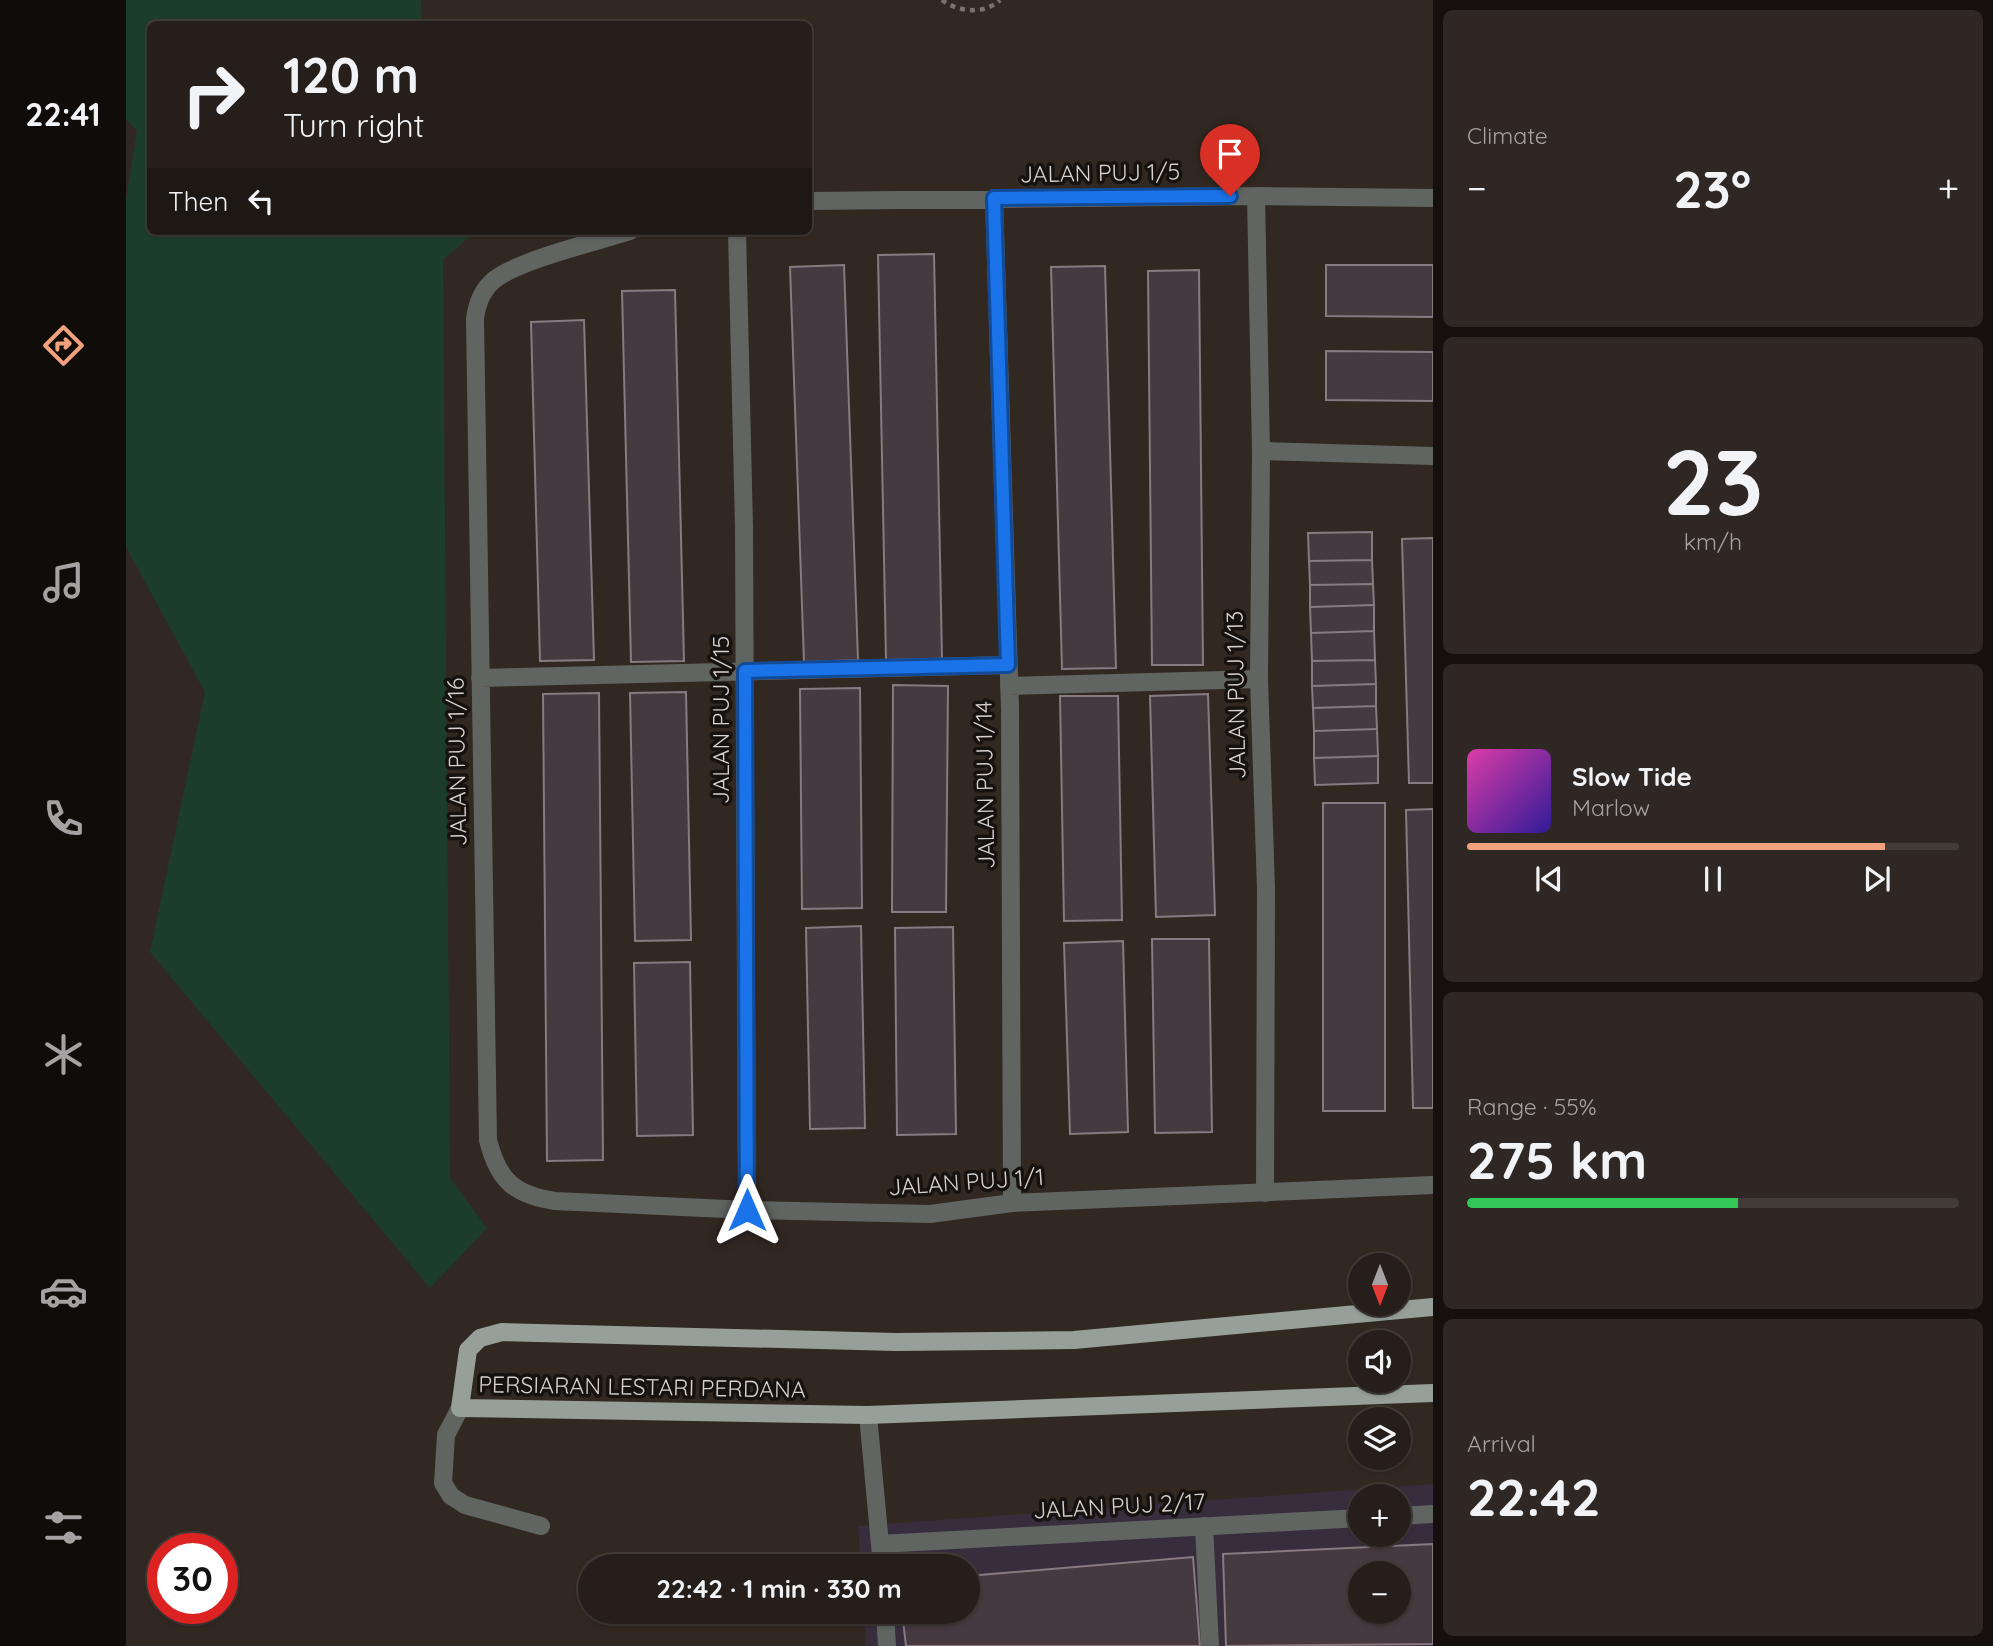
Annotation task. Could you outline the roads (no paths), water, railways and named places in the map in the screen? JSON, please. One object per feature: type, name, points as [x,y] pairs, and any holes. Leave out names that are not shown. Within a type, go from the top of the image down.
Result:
[{"type":"main road","name":"PERSIARAN LESTARI PERDANA","points":[[1433,1307],[1074,1340],[883,1342],[502,1332],[480,1338],[468,1350],[460,1408],[868,1415],[1433,1393]]},
{"type":"street","name":"JALAN PUJ 1/5","points":[[812,201],[1256,196],[1433,198]]},
{"type":"street","name":"JALAN PUJ 1/13","points":[[1256,196],[1261,451],[1259,679],[1266,889],[1265,1193]]},
{"type":"street","name":"JALAN PUJ 1/14","points":[[994,198],[1009,686],[1012,1203]]},
{"type":"street","name":"JALAN PUJ 1/16","points":[[507,1181],[494,1164],[488,1140],[475,336],[478,301],[494,280],[520,267],[618,235]]},
{"type":"street","name":"JALAN PUJ 1/15","points":[[737,235],[745,671],[747,1210]]},
{"type":"street","points":[[1261,451],[1433,456]]},
{"type":"street","points":[[480,678],[1008,665]]},
{"type":"street","points":[[1009,686],[1259,679]]},
{"type":"street","name":"JALAN PUJ 1/1","points":[[507,1181],[529,1197],[555,1201],[747,1210],[930,1214],[1012,1203],[1433,1185]]},
{"type":"street","points":[[460,1408],[446,1435],[443,1483],[451,1496],[465,1505],[541,1526]]},
{"type":"street","points":[[868,1415],[881,1554]]},
{"type":"street","points":[[1411,1515],[1433,1514]]},
{"type":"street","name":"JALAN PUJ 2/17","points":[[880,1544],[1348,1519]]},
{"type":"street","points":[[1204,1526],[1210,1646]]},
{"type":"street","points":[[886,1624],[887,1646]]}]
